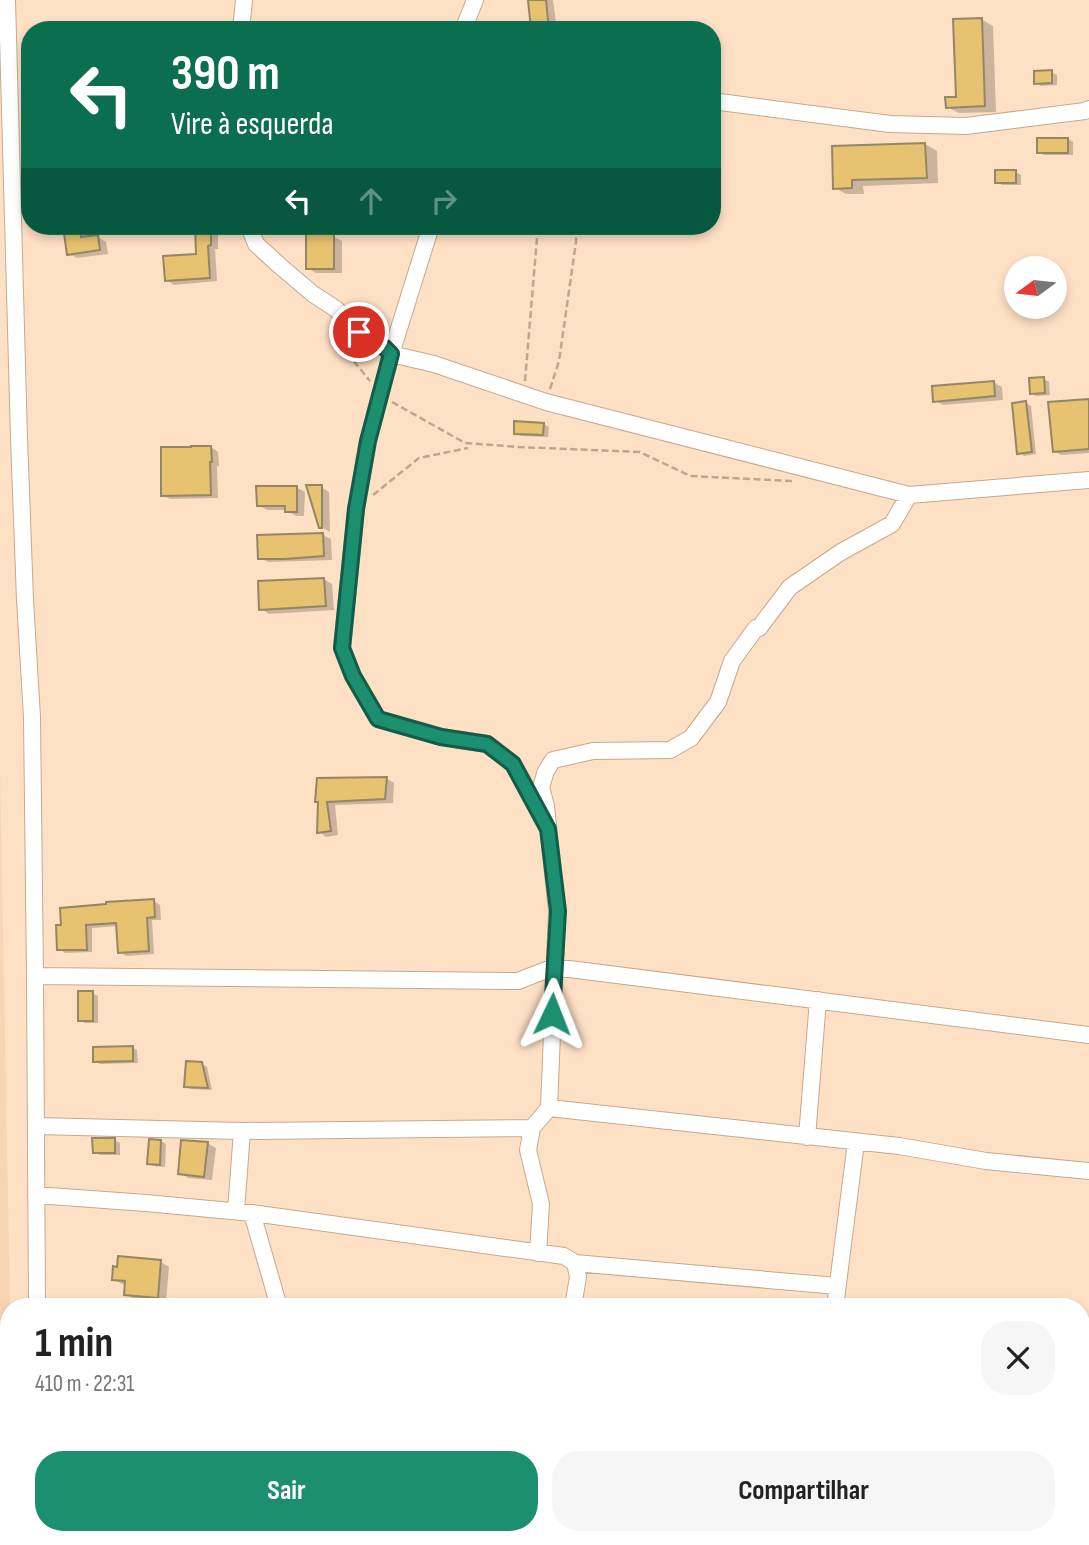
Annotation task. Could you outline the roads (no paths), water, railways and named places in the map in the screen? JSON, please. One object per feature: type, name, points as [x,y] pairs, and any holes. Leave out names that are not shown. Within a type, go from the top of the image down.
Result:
[{"type":"street","points":[[7,0],[20,465],[32,718],[37,1298]]},
{"type":"street","points":[[242,21],[244,0]]},
{"type":"street","points":[[467,21],[475,0]]},
{"type":"street","points":[[721,103],[890,124],[966,126],[1089,110]]},
{"type":"street","points":[[252,235],[256,244],[280,267],[336,309],[359,332],[391,354],[434,364],[546,402],[909,495],[1089,480]]},
{"type":"street","points":[[428,235],[391,354],[368,441],[356,509],[342,648],[353,676],[378,719],[441,737],[487,744],[513,764],[548,829]]},
{"type":"street","points":[[538,1253],[541,1204],[528,1150],[533,1128],[549,1108],[558,911],[546,806],[541,787],[545,771],[553,760],[593,751],[670,750],[691,738],[718,702],[732,661],[790,587],[841,552],[892,524],[909,495]]},
{"type":"street","points":[[35,976],[519,981],[554,967],[1089,1035]]},
{"type":"street","points":[[807,1137],[818,1000]]},
{"type":"street","points":[[549,1108],[899,1146],[986,1161],[1089,1171]]},
{"type":"street","points":[[36,1126],[243,1131],[533,1128]]},
{"type":"street","points":[[243,1131],[244,1212],[276,1298]]},
{"type":"street","points":[[836,1298],[856,1142]]},
{"type":"street","points":[[36,1195],[244,1212],[564,1256],[575,1263],[837,1286]]},
{"type":"street","points":[[575,1263],[578,1277],[575,1298]]}]
